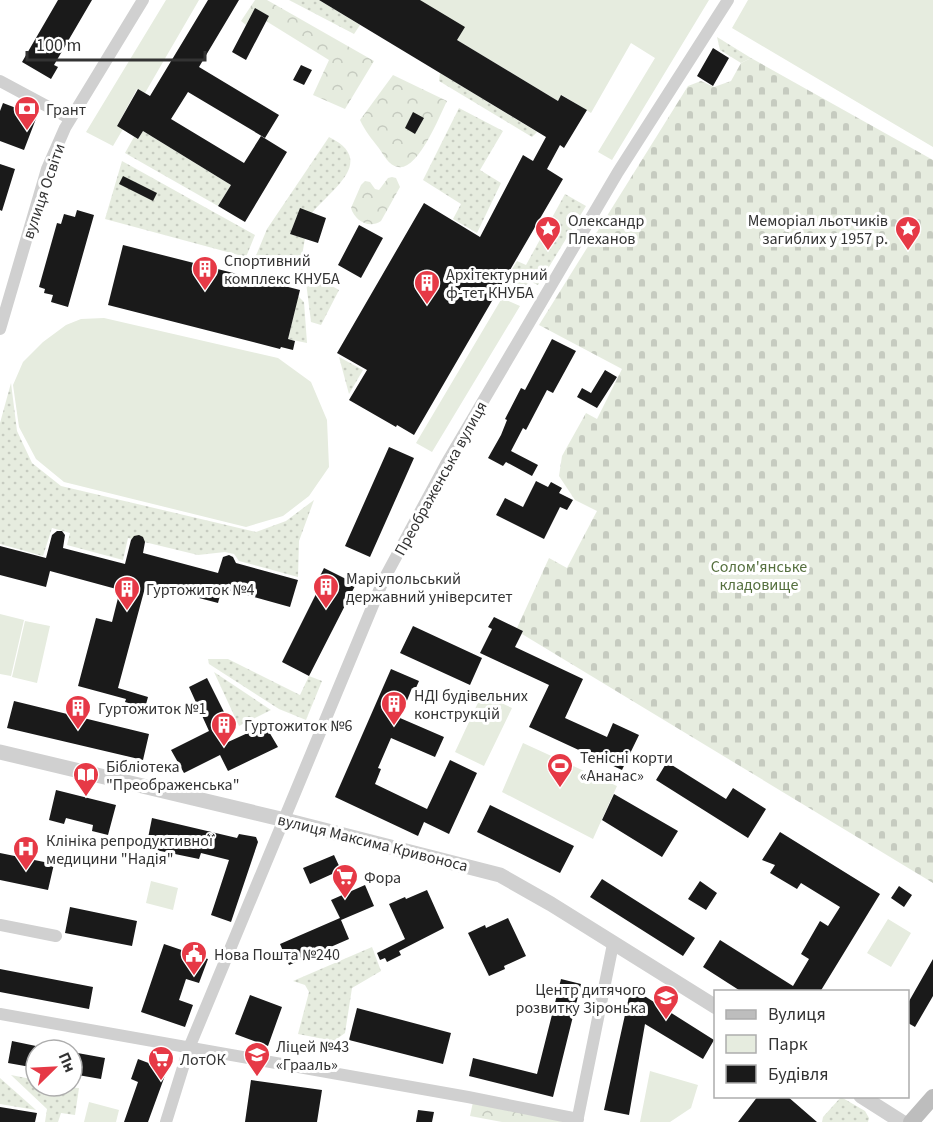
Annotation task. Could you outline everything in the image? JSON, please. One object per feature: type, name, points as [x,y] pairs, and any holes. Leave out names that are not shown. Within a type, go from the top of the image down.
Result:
[{"type":"main road","points":[[911,1122],[933,1097]]},
{"type":"street","name":"вулиця Освіти","points":[[0,329],[47,169],[69,118],[143,0]]},
{"type":"street","name":"Преображенська вулиця","points":[[166,1122],[189,1048],[383,581],[446,464],[618,172],[728,0]]},
{"type":"street","points":[[0,81],[69,118]]},
{"type":"street","name":"вулиця Максима Кривоноса","points":[[0,752],[285,820],[500,875],[551,903],[714,1006]]},
{"type":"street","points":[[0,925],[56,936]]},
{"type":"street","points":[[0,1014],[468,1097],[577,1120],[613,944]]},
{"type":"street","points":[[864,1098],[902,1122]]},
{"type":"green space","points":[[166,0],[199,0],[145,93],[137,89],[117,126],[123,129],[113,146],[86,132]]},
{"type":"green space","points":[[255,0],[267,0],[374,61],[345,109],[313,95],[329,60],[266,21],[269,16],[255,9],[246,25],[241,21]]},
{"type":"green space","points":[[289,0],[319,0],[360,25],[354,34]]},
{"type":"green space","points":[[420,0],[709,0],[612,160],[598,152],[655,58],[631,43],[591,113],[562,95],[558,101],[457,40]]},
{"type":"green space","points":[[748,0],[933,0],[933,147],[732,28]]},
{"type":"green space","points":[[717,37],[751,58],[741,63],[720,50]]},
{"type":"green space","name":"Солом'янське кладовище","points":[[751,58],[933,160],[933,883],[522,634],[523,631],[517,628],[549,558],[567,568],[597,511],[575,500],[559,476],[562,456],[586,413],[597,419],[622,369],[539,325],[688,86],[701,81],[714,87],[731,81],[741,63]]},
{"type":"green space","points":[[440,73],[537,132],[532,137],[439,81]]},
{"type":"green space","points":[[393,75],[447,101],[420,152],[406,166],[398,167],[386,159],[360,120]]},
{"type":"green space","points":[[459,108],[503,131],[480,170],[501,183],[477,233],[453,219],[461,204],[423,180]]},
{"type":"green space","points":[[143,131],[231,185],[218,206],[125,153],[134,137],[138,139]]},
{"type":"green space","points":[[329,137],[343,146],[350,156],[350,166],[338,185],[312,213],[300,209],[290,234],[305,238],[300,268],[255,258],[267,229]]},
{"type":"green space","points":[[122,161],[255,235],[246,257],[105,219]]},
{"type":"green space","points":[[388,178],[396,178],[400,187],[381,221],[367,224],[359,220],[351,208],[361,185],[365,181],[370,182],[375,189],[379,190]]},
{"type":"green space","points":[[565,194],[586,206],[538,285],[529,281],[519,297],[501,287],[517,261],[526,265]]},
{"type":"green space","points":[[300,268],[339,290],[321,325],[311,322],[306,282]]},
{"type":"green space","points":[[298,296],[304,302],[307,343],[288,339]]},
{"type":"green space","points":[[502,298],[520,306],[432,452],[416,443]]},
{"type":"green space","points":[[104,318],[278,358],[311,382],[327,420],[329,467],[309,496],[283,516],[246,527],[64,482],[36,459],[19,427],[13,385],[23,362],[43,342],[66,325],[81,319]]},
{"type":"green space","points":[[339,357],[363,370],[349,394]]},
{"type":"green space","points":[[11,383],[17,431],[32,463],[61,486],[256,532],[286,521],[314,500],[299,541],[298,577],[239,561],[234,554],[225,552],[198,555],[128,538],[123,560],[67,545],[70,533],[52,528],[43,556],[0,544],[0,423]]},
{"type":"green space","points":[[0,614],[24,620],[11,676],[0,674]]},
{"type":"green space","points":[[25,621],[50,626],[37,683],[12,677]]},
{"type":"green space","points":[[208,659],[228,659],[300,695],[309,676],[322,681],[306,720],[279,709],[209,664]]},
{"type":"green space","points":[[214,672],[271,710],[239,726]]},
{"type":"green space","points":[[482,694],[512,708],[484,766],[455,752]]},
{"type":"green space","name":"Тенісні корти «Ананас»","points":[[523,743],[617,786],[593,839],[502,792]]},
{"type":"green space","points":[[151,881],[178,888],[173,910],[146,903]]},
{"type":"green space","points":[[888,919],[911,933],[891,967],[867,953]]},
{"type":"green space","points":[[372,947],[381,971],[352,988],[345,1033],[334,1041],[298,1034],[309,992],[305,985],[293,981]]},
{"type":"green space","points":[[650,1071],[698,1085],[691,1108],[670,1122],[640,1122]]},
{"type":"green space","points":[[11,1075],[24,1078],[24,1087]]},
{"type":"green space","points":[[0,1078],[36,1110],[0,1104]]},
{"type":"green space","points":[[35,1098],[78,1098],[75,1115],[61,1113],[58,1122],[45,1122],[47,1109]]},
{"type":"green space","points":[[840,1098],[843,1098],[865,1111],[869,1118],[868,1122],[822,1122],[823,1117]]},
{"type":"green space","points":[[89,1102],[119,1110],[116,1122],[84,1122]]},
{"type":"green space","points":[[473,1102],[570,1122],[502,1122],[470,1116]]},
{"type":"building","points":[[58,0],[92,0],[54,65],[58,67],[51,79],[22,62]]},
{"type":"building","points":[[208,0],[239,0],[199,67],[279,115],[265,138],[188,92],[171,119],[244,163],[261,136],[287,152],[245,222],[218,206],[231,185],[143,131],[138,139],[117,126],[138,89],[150,96]]},
{"type":"building","name":"Архітектурний ф-тет КНУБА","points":[[319,0],[420,0],[465,27],[457,40],[558,101],[561,95],[587,110],[564,148],[560,145],[547,169],[563,179],[414,435],[349,400],[367,370],[337,353],[424,203],[480,237],[523,155],[533,161],[546,137]]},
{"type":"building","points":[[255,8],[269,16],[246,60],[232,52]]},
{"type":"building","points":[[713,48],[729,58],[713,86],[697,76]]},
{"type":"building","points":[[301,65],[312,70],[304,85],[293,80]]},
{"type":"building","points":[[3,103],[37,116],[24,150],[0,141],[0,111]]},
{"type":"building","points":[[413,112],[424,118],[415,134],[405,128]]},
{"type":"building","points":[[0,164],[15,169],[2,211],[0,210]]},
{"type":"building","points":[[123,176],[157,193],[153,201],[119,184]]},
{"type":"building","points":[[300,208],[326,218],[318,243],[290,234]]},
{"type":"building","points":[[77,210],[94,215],[68,307],[51,302],[53,295],[44,293],[45,289],[39,287],[57,223],[61,224],[64,214],[75,217]]},
{"type":"building","points":[[359,225],[383,238],[361,278],[338,265]]},
{"type":"building","name":"Спортивний комплекс КНУБА","points":[[123,245],[300,290],[288,339],[295,341],[293,350],[281,347],[280,349],[108,305]]},
{"type":"building","points":[[552,339],[576,351],[553,393],[547,390],[526,430],[523,428],[511,451],[538,465],[532,476],[506,462],[503,466],[488,458],[501,435],[507,420],[505,419],[521,388],[525,390]]},
{"type":"building","points":[[605,370],[617,377],[597,408],[577,397],[582,388],[591,393]]},
{"type":"building","points":[[389,447],[414,458],[370,557],[345,546]]},
{"type":"building","points":[[536,481],[548,487],[551,482],[562,488],[559,493],[573,500],[567,510],[560,507],[544,539],[496,515],[505,498],[523,507]]},
{"type":"building","name":"Гуртожиток №4","points":[[57,531],[62,531],[65,535],[63,548],[125,564],[131,540],[134,536],[139,535],[145,542],[143,553],[218,573],[223,557],[229,555],[236,563],[298,580],[290,607],[222,588],[218,603],[146,584],[118,688],[148,697],[145,708],[125,702],[126,699],[78,686],[96,618],[112,622],[120,590],[50,571],[46,587],[0,575],[0,546],[46,558],[52,535]]},
{"type":"building","name":"Маріупольський державний університет","points":[[324,568],[356,584],[309,676],[282,662],[321,584],[317,582]]},
{"type":"building","points":[[494,617],[523,631],[515,647],[583,679],[565,718],[607,737],[613,723],[639,735],[622,770],[529,727],[549,685],[480,653],[492,629],[488,627]]},
{"type":"building","points":[[413,626],[482,658],[470,685],[400,653]]},
{"type":"building","points":[[391,669],[419,681],[415,690],[412,688],[400,718],[444,737],[435,757],[391,738],[378,768],[381,769],[375,784],[427,809],[450,760],[477,773],[449,834],[424,822],[418,836],[335,797]]},
{"type":"building","name":"Гуртожиток №6","points":[[207,678],[225,714],[217,718],[228,742],[265,725],[278,747],[228,771],[220,755],[184,773],[171,750],[209,731],[189,687]]},
{"type":"building","name":"Гуртожиток №1","points":[[14,701],[149,734],[143,760],[7,728]]},
{"type":"building","points":[[667,762],[726,799],[733,788],[766,809],[748,838],[656,780]]},
{"type":"building","points":[[56,790],[116,805],[108,835],[92,831],[93,825],[66,818],[64,824],[49,820]]},
{"type":"building","points":[[614,794],[678,831],[662,857],[602,820]]},
{"type":"building","points":[[490,805],[574,846],[560,873],[477,832]]},
{"type":"building","points":[[152,818],[237,838],[239,834],[256,837],[258,842],[231,922],[211,915],[229,860],[201,853],[199,859],[146,848]]},
{"type":"building","points":[[780,832],[880,894],[821,990],[739,990],[703,967],[720,940],[793,986],[809,959],[801,954],[820,921],[828,926],[840,907],[801,883],[797,889],[770,873],[775,865],[762,860]]},
{"type":"building","name":"Клініка репродуктивної медицини \"Надія\"","points":[[0,853],[54,864],[48,890],[0,880]]},
{"type":"building","points":[[334,855],[341,870],[310,884],[303,868]]},
{"type":"building","points":[[602,879],[695,938],[683,956],[590,897]]},
{"type":"building","points":[[700,881],[717,893],[706,910],[688,899]]},
{"type":"building","points":[[365,885],[374,906],[341,920],[349,939],[289,965],[280,944],[340,918],[331,900]]},
{"type":"building","points":[[899,886],[912,895],[904,907],[891,898]]},
{"type":"building","points":[[427,890],[444,928],[399,951],[401,955],[387,962],[385,958],[380,960],[377,953],[405,939],[389,904]]},
{"type":"building","points":[[70,907],[137,921],[132,946],[65,933]]},
{"type":"building","points":[[508,918],[526,956],[489,976],[468,933]]},
{"type":"building","points":[[164,944],[208,959],[199,983],[186,979],[179,1000],[193,1005],[185,1027],[141,1012]]},
{"type":"building","points":[[933,959],[933,996],[915,1027],[909,1024],[909,1001]]},
{"type":"building","points":[[0,969],[93,987],[89,1009],[0,992]]},
{"type":"building","points":[[561,979],[581,984],[553,1097],[469,1076],[473,1058],[537,1074]]},
{"type":"building","points":[[635,990],[714,1040],[703,1059],[645,1024],[629,1115],[604,1110],[630,992]]},
{"type":"building","points":[[250,995],[282,1007],[268,1046],[235,1034]]},
{"type":"building","points":[[357,1008],[451,1033],[443,1064],[349,1040]]},
{"type":"building","points":[[12,1041],[24,1044],[24,1066],[8,1063]]},
{"type":"building","points":[[84,1054],[105,1058],[101,1079],[84,1076]]},
{"type":"building","points":[[138,1059],[167,1070],[148,1122],[124,1122],[138,1082],[131,1079]]},
{"type":"building","points":[[251,1080],[322,1090],[317,1122],[245,1122]]},
{"type":"building","points":[[756,1098],[789,1098],[817,1122],[738,1122]]},
{"type":"building","points":[[0,1107],[37,1113],[35,1122],[0,1122]]},
{"type":"building","points":[[418,1110],[434,1112],[432,1122],[416,1122]]},
{"type":"place","name":"Грант","points":[[27,132]]},
{"type":"place","name":"Олександр Плеханов","points":[[548,252]]},
{"type":"place","name":"Меморіал льотчиків загиблих у 1957 р.","points":[[908,252]]},
{"type":"place","name":"Спортивний комплекс КНУБА","points":[[205,292]]},
{"type":"place","name":"Архітектурний ф-тет КНУБА","points":[[427,306]]},
{"type":"place","name":"Маріупольський державний університет","points":[[326,610]]},
{"type":"place","name":"Гуртожиток №4","points":[[127,612]]},
{"type":"place","name":"НДІ будівельних конструкцій","points":[[394,727]]},
{"type":"place","name":"Гуртожиток №1","points":[[78,731]]},
{"type":"place","name":"Гуртожиток №6","points":[[224,748]]},
{"type":"place","name":"Тенісні корти «Ананас»","points":[[560,789]]},
{"type":"place","name":"Бібліотека \"Преображенська\"","points":[[86,798]]},
{"type":"place","name":"Клініка репродуктивної медицини \"Надія\"","points":[[26,872]]},
{"type":"place","name":"Фора","points":[[345,900]]},
{"type":"place","name":"Нова Пошта №240","points":[[194,977]]},
{"type":"place","name":"Центр дитячого розвитку Зіронька","points":[[666,1021]]},
{"type":"place","name":"Ліцей №43 «Грааль»","points":[[257,1078]]},
{"type":"place","name":"ЛотОК","points":[[161,1082]]}]
